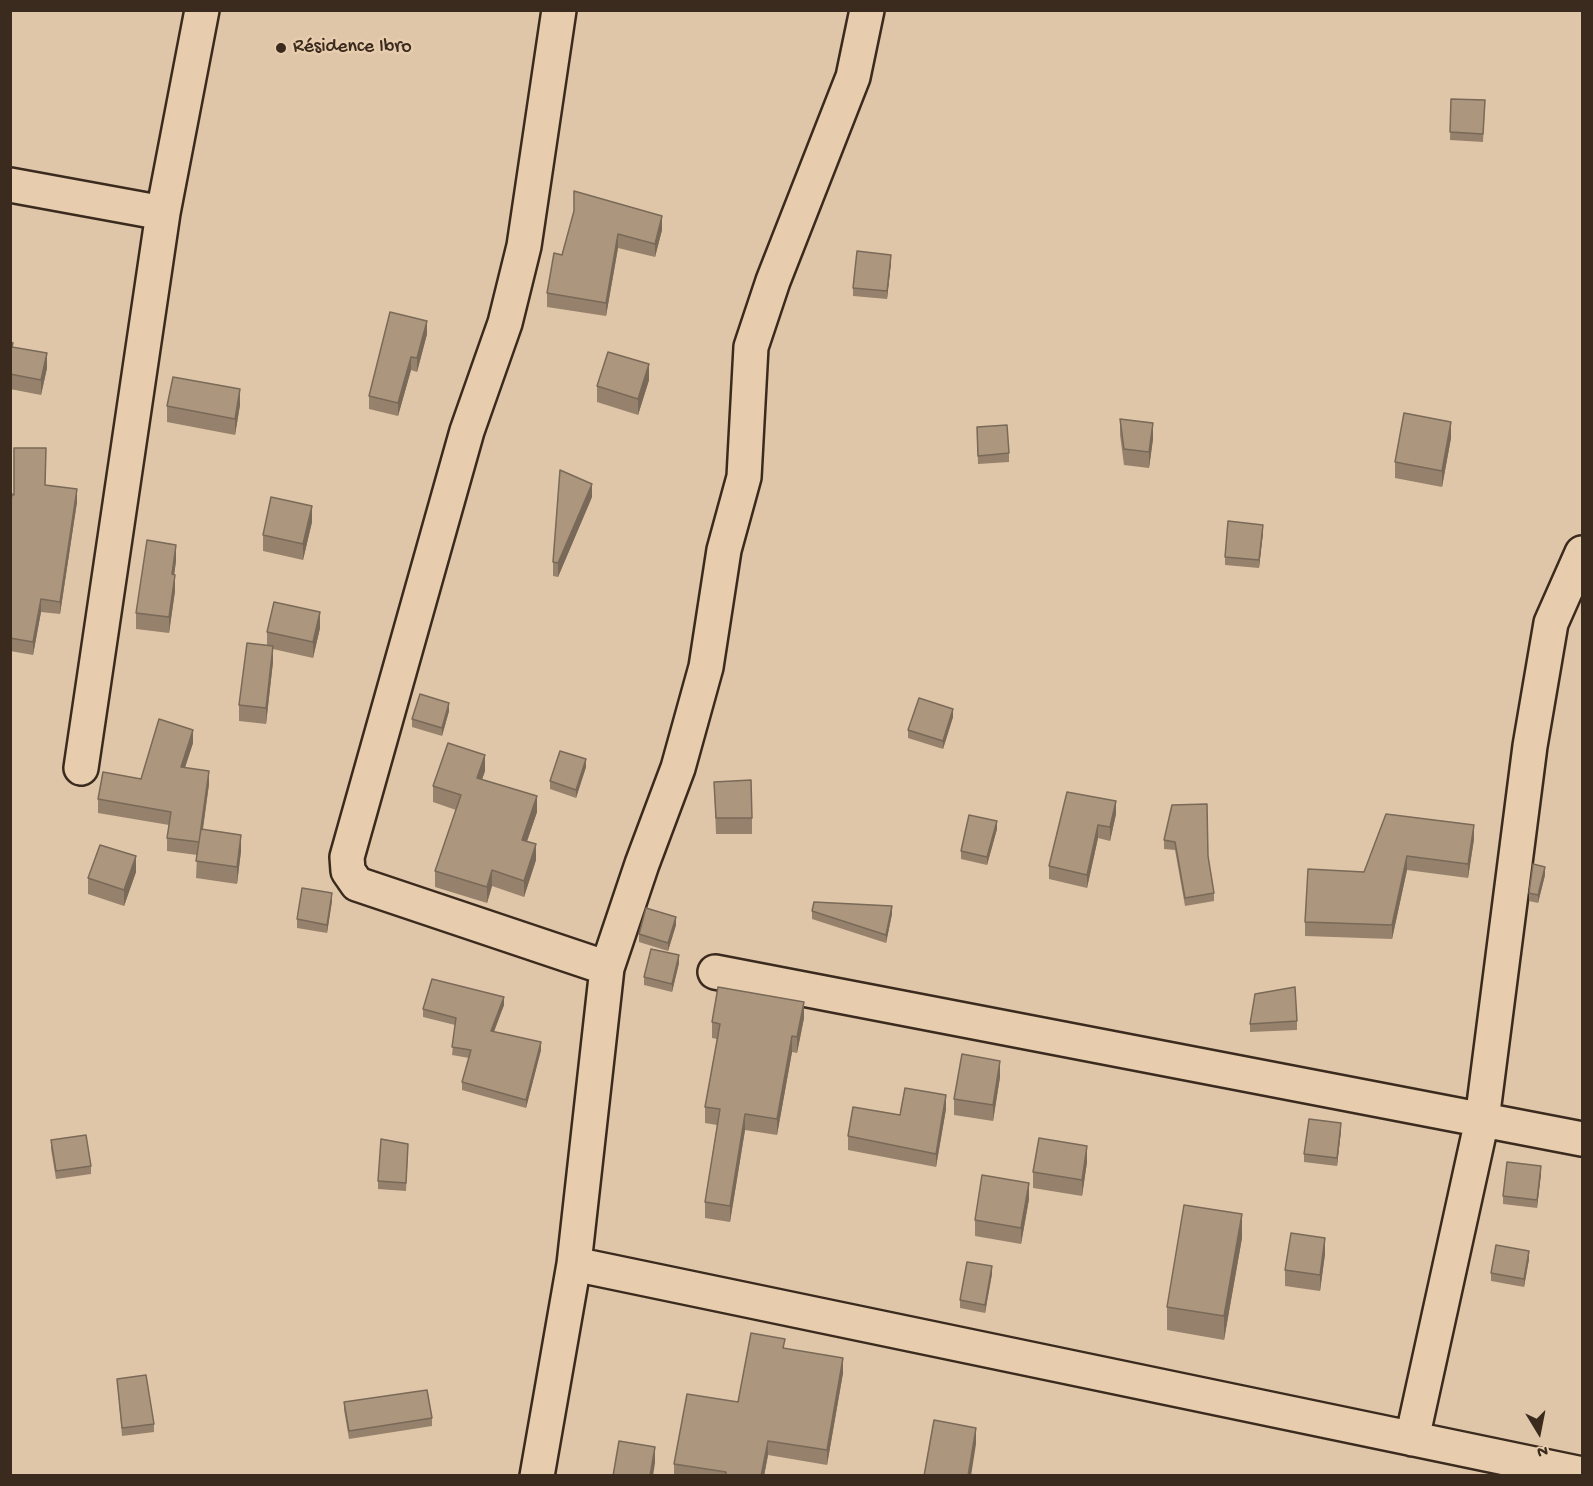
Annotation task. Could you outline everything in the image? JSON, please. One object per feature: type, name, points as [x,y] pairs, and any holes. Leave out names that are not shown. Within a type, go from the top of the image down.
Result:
[{"type":"street","points":[[81,768],[163,213],[202,10]]},
{"type":"street","points":[[559,10],[524,246],[505,323],[467,431],[347,857],[348,871],[357,884],[607,968]]},
{"type":"street","points":[[537,1476],[574,1264],[607,968],[642,864],[678,768],[706,667],[724,550],[744,477],[751,347],[773,281],[853,77],[867,10]]},
{"type":"street","points":[[10,185],[163,213]]},
{"type":"street","points":[[1412,1439],[1482,1120],[1530,746],[1551,623],[1582,553]]},
{"type":"street","points":[[715,972],[1582,1139]]},
{"type":"street","points":[[574,1264],[1582,1474]]},
{"type":"building","points":[[1451,99],[1485,100],[1483,134],[1450,132]]},
{"type":"building","points":[[574,191],[662,216],[655,244],[618,234],[606,303],[547,293],[554,253],[562,255],[574,211]]},
{"type":"building","points":[[857,251],[891,255],[887,291],[853,288]]},
{"type":"building","points":[[390,312],[427,321],[417,358],[411,357],[398,403],[369,396]]},
{"type":"building","points":[[10,342],[13,343],[12,347],[47,353],[41,380],[10,374]]},
{"type":"building","points":[[608,352],[649,364],[638,399],[597,386]]},
{"type":"building","points":[[173,377],[240,389],[235,419],[167,406]]},
{"type":"building","points":[[1404,413],[1451,422],[1442,471],[1395,462]]},
{"type":"building","points":[[1120,419],[1153,423],[1149,452],[1124,449]]},
{"type":"building","points":[[1007,425],[1009,453],[978,456],[977,427]]},
{"type":"building","points":[[14,448],[46,448],[45,485],[77,489],[60,602],[41,599],[33,642],[10,638],[10,507],[12,494],[14,495]]},
{"type":"building","points":[[560,470],[592,484],[558,563],[553,562]]},
{"type":"building","points":[[271,497],[312,506],[303,544],[263,535]]},
{"type":"building","points":[[1228,521],[1263,525],[1259,560],[1225,557]]},
{"type":"building","points":[[147,540],[176,545],[172,574],[175,575],[169,617],[136,613]]},
{"type":"building","points":[[274,602],[320,612],[313,642],[267,632]]},
{"type":"building","points":[[247,643],[273,646],[266,708],[239,705]]},
{"type":"building","points":[[420,694],[449,703],[442,728],[412,719]]},
{"type":"building","points":[[919,698],[953,709],[943,741],[908,730]]},
{"type":"building","points":[[159,719],[193,730],[181,767],[209,771],[199,842],[167,838],[171,812],[98,799],[103,772],[141,779]]},
{"type":"building","points":[[448,743],[485,755],[477,778],[537,796],[522,840],[536,844],[524,881],[492,870],[487,887],[435,871],[461,795],[433,786]]},
{"type":"building","points":[[560,751],[586,759],[576,790],[550,781]]},
{"type":"building","points":[[751,780],[752,818],[716,818],[714,782]]},
{"type":"building","points":[[1067,792],[1116,801],[1110,827],[1098,825],[1087,875],[1049,866]]},
{"type":"building","points":[[1207,804],[1208,856],[1214,893],[1185,898],[1175,842],[1164,840],[1172,805]]},
{"type":"building","points":[[1386,814],[1474,825],[1468,864],[1407,856],[1392,925],[1305,922],[1308,869],[1364,872]]},
{"type":"building","points":[[969,815],[997,821],[987,857],[961,851]]},
{"type":"building","points":[[201,829],[241,835],[237,867],[196,861]]},
{"type":"building","points":[[100,845],[136,856],[124,890],[88,878]]},
{"type":"building","points":[[1533,864],[1545,867],[1538,895],[1529,893]]},
{"type":"building","points":[[302,888],[332,893],[327,925],[297,919]]},
{"type":"building","points":[[814,902],[892,906],[886,935],[812,911]]},
{"type":"building","points":[[646,908],[676,917],[668,943],[639,934]]},
{"type":"building","points":[[651,949],[679,955],[672,984],[644,977]]},
{"type":"building","points":[[432,979],[504,997],[491,1031],[541,1042],[526,1100],[462,1082],[471,1050],[452,1047],[456,1018],[423,1009]]},
{"type":"building","points":[[718,987],[804,1002],[797,1037],[792,1036],[777,1119],[745,1114],[730,1206],[705,1202],[720,1109],[705,1107],[720,1024],[712,1022]]},
{"type":"building","points":[[1295,987],[1297,1021],[1250,1024],[1255,994]]},
{"type":"building","points":[[962,1054],[1000,1061],[993,1105],[954,1099]]},
{"type":"building","points":[[905,1088],[946,1095],[936,1154],[848,1136],[853,1107],[900,1115]]},
{"type":"building","points":[[1309,1119],[1341,1123],[1337,1158],[1304,1154]]},
{"type":"building","points":[[86,1135],[91,1166],[56,1171],[51,1140]]},
{"type":"building","points":[[1039,1138],[1087,1146],[1082,1180],[1033,1172]]},
{"type":"building","points":[[381,1139],[408,1144],[406,1183],[378,1181]]},
{"type":"building","points":[[1507,1162],[1541,1166],[1537,1200],[1503,1196]]},
{"type":"building","points":[[982,1175],[1029,1183],[1021,1228],[975,1220]]},
{"type":"building","points":[[1184,1205],[1242,1214],[1224,1316],[1167,1307]]},
{"type":"building","points":[[1291,1233],[1325,1238],[1320,1275],[1285,1270]]},
{"type":"building","points":[[1496,1245],[1529,1251],[1524,1279],[1491,1273]]},
{"type":"building","points":[[967,1262],[992,1266],[985,1305],[960,1300]]},
{"type":"building","points":[[751,1333],[785,1339],[783,1348],[843,1358],[827,1450],[768,1441],[761,1476],[726,1476],[726,1472],[674,1464],[687,1394],[738,1402]]},
{"type":"building","points":[[146,1375],[154,1424],[122,1428],[117,1379]]},
{"type":"building","points":[[427,1390],[432,1418],[349,1431],[344,1402]]},
{"type":"building","points":[[934,1420],[976,1428],[968,1476],[924,1476]]},
{"type":"building","points":[[619,1441],[655,1447],[650,1476],[613,1476]]},
{"type":"place","name":"Résidence Ibro","points":[[281,48]]}]
